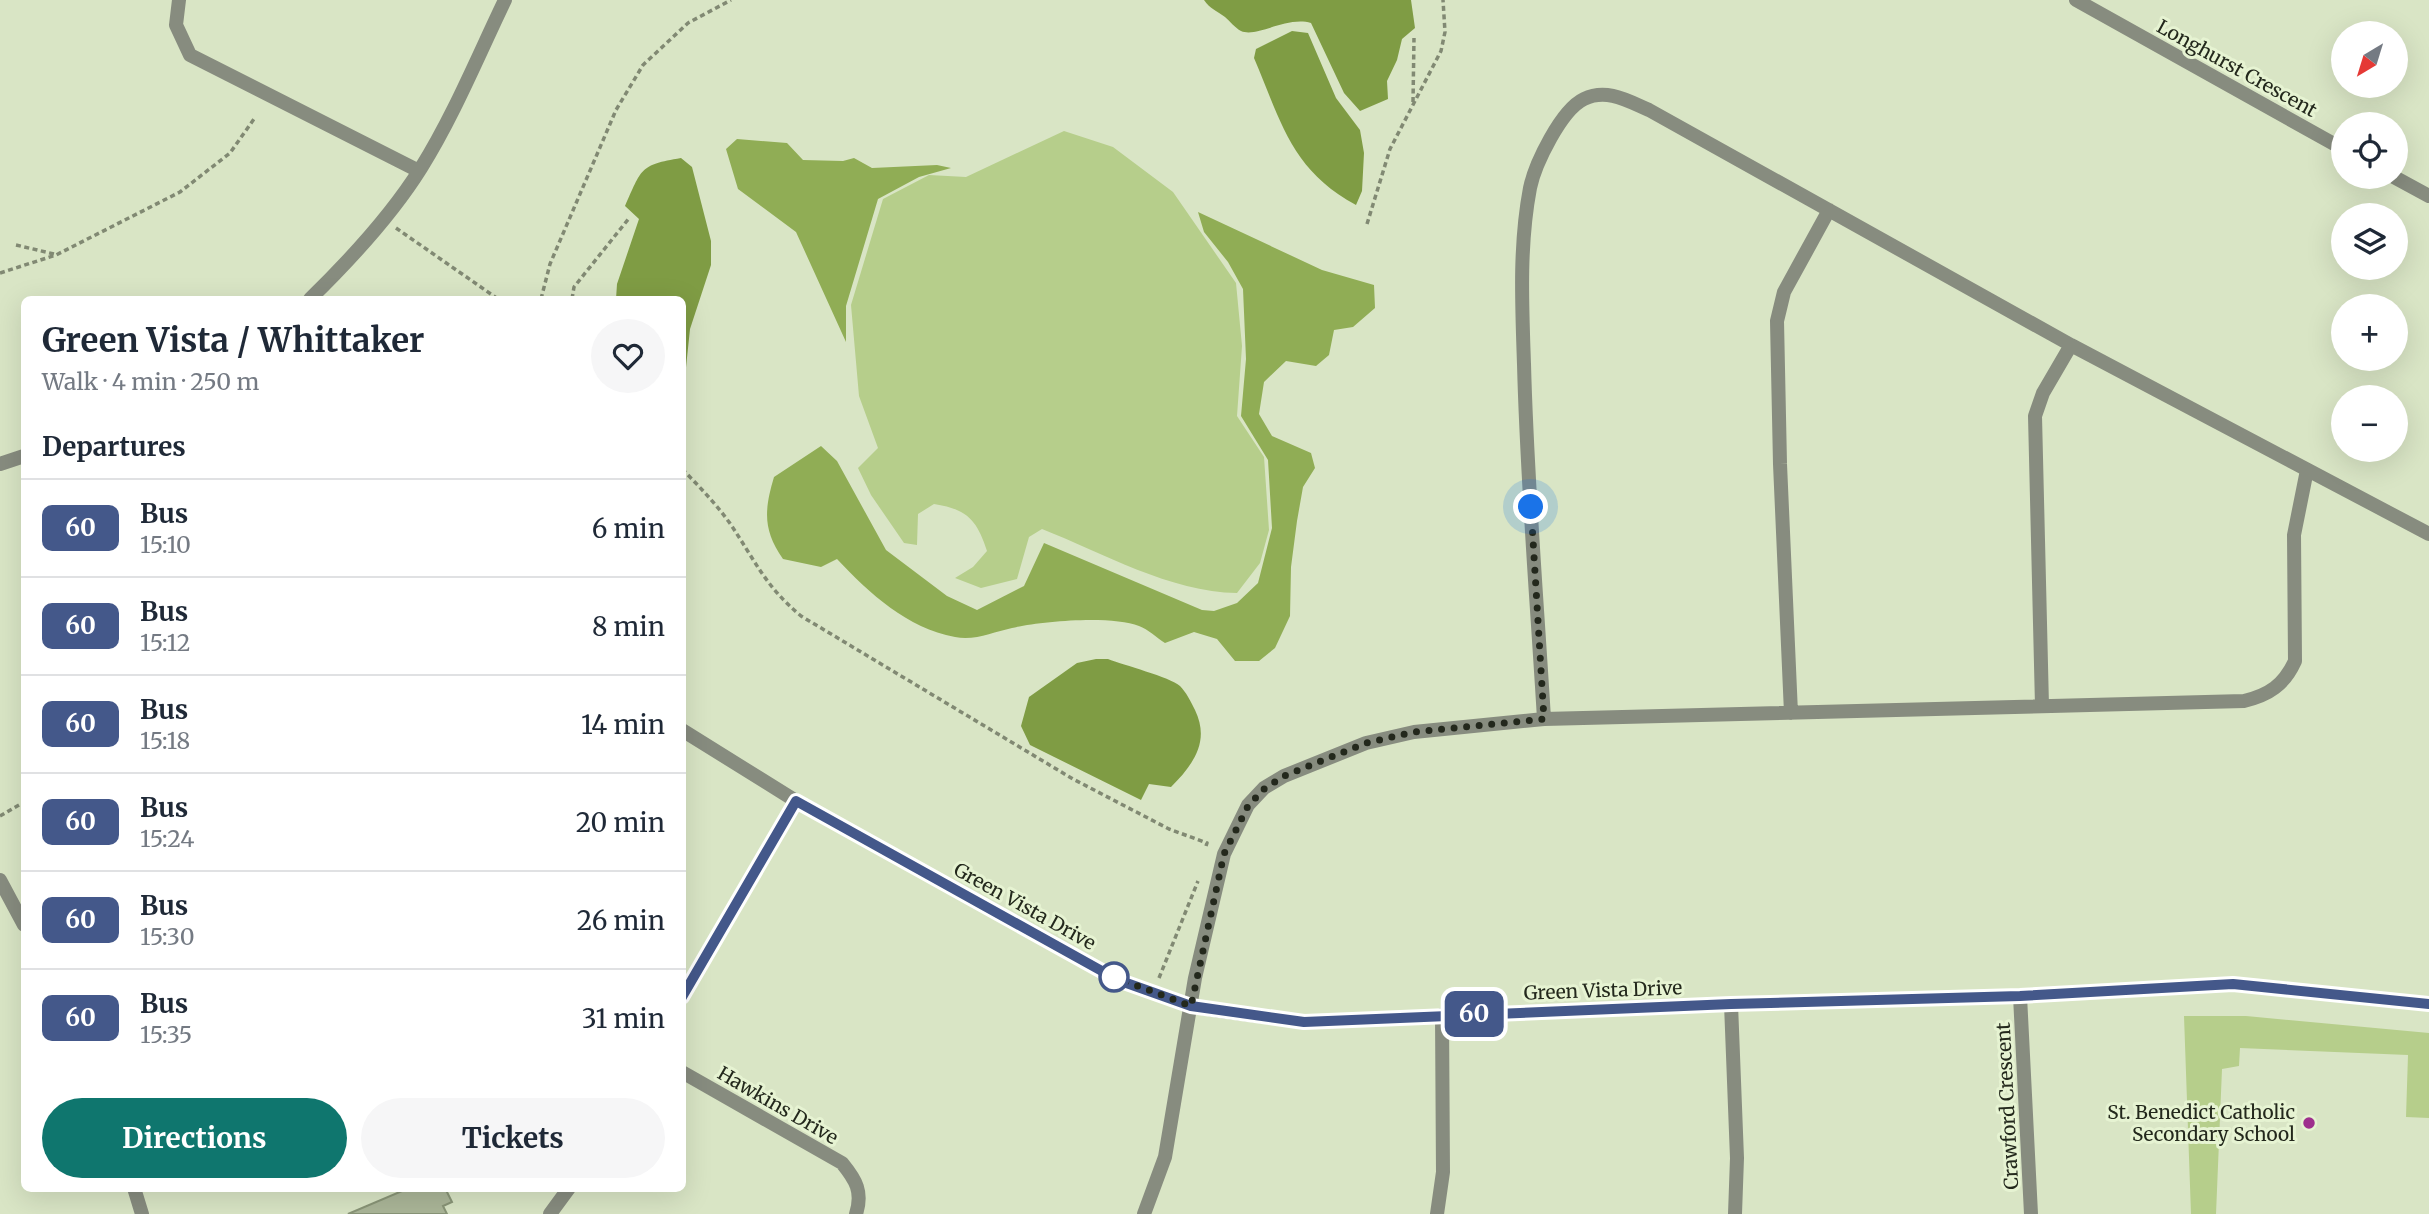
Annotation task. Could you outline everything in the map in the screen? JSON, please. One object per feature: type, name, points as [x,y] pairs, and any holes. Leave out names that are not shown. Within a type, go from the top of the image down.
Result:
[{"type":"street","points":[[179,0],[176,25],[190,55],[419,171]]},
{"type":"street","points":[[313,296],[382,220],[419,171],[442,133],[505,0]]},
{"type":"street","name":"Longhurst Crescent","points":[[2076,0],[2331,142]]},
{"type":"street","points":[[1544,719],[1525,415],[1522,281],[1531,186],[1554,133],[1582,99],[1597,94],[1616,96],[1649,110],[2070,345],[2429,534]]},
{"type":"street","points":[[2408,185],[2429,196]]},
{"type":"street","points":[[1791,713],[1780,464],[1777,321],[1784,292],[1829,210]]},
{"type":"street","points":[[2042,706],[2035,415],[2043,393],[2070,345]]},
{"type":"street","points":[[0,464],[21,457]]},
{"type":"street","points":[[1144,1214],[1166,1157],[1191,1006],[1224,854],[1248,806],[1264,789],[1284,776],[1366,743],[1414,732],[1544,719],[2244,701],[2264,696],[2289,676],[2295,662],[2294,535],[2307,470]]},
{"type":"street","name":"Green Vista Drive","points":[[686,732],[796,801],[1118,980],[1191,1006],[1304,1022],[1731,1004],[2020,996],[2233,984],[2429,1004]]},
{"type":"street","points":[[686,990],[796,801]]},
{"type":"street","points":[[0,880],[21,919]]},
{"type":"street","name":"Crawford Crescent","points":[[2020,996],[2031,1214]]},
{"type":"street","points":[[1731,1004],[1737,1158],[1735,1214]]},
{"type":"street","points":[[1437,1214],[1443,1172],[1442,1015]]},
{"type":"street","name":"Hawkins Drive","points":[[686,1074],[842,1163],[856,1181],[860,1201],[856,1214]]},
{"type":"street","points":[[135,1192],[142,1214]]},
{"type":"street","points":[[550,1214],[566,1192]]},
{"type":"path","points":[[542,296],[550,264],[616,110],[643,65],[688,23],[731,0]]},
{"type":"path","points":[[1367,224],[1390,149],[1441,51],[1446,32],[1443,0]]},
{"type":"path","points":[[1413,104],[1414,38]]},
{"type":"path","points":[[0,273],[56,255],[180,192],[230,153],[254,119]]},
{"type":"path","points":[[573,296],[579,280],[630,217]]},
{"type":"path","points":[[382,220],[494,296]]},
{"type":"path","points":[[16,245],[56,255]]},
{"type":"path","points":[[686,474],[730,524],[760,575],[778,597],[801,616],[1073,779],[1169,829],[1207,843],[1204,855]]},
{"type":"path","points":[[0,816],[21,804]]},
{"type":"path","points":[[1163,969],[1199,879]]},
{"type":"shaded area","points":[[1204,0],[1411,0],[1415,28],[1402,39],[1397,60],[1387,81],[1388,99],[1360,111],[1344,93],[1311,23],[1292,22],[1255,32],[1241,31]]},
{"type":"shaded area","points":[[1292,31],[1308,33],[1336,98],[1360,130],[1364,153],[1362,191],[1356,205],[1316,176],[1302,160],[1281,123],[1254,58],[1256,49]]},
{"type":"shaded area","points":[[1064,131],[1113,147],[1173,192],[1236,283],[1242,346],[1237,416],[1264,457],[1269,530],[1260,563],[1237,593],[1212,591],[1162,579],[1042,529],[1029,537],[1017,579],[981,588],[955,578],[973,567],[987,551],[979,531],[969,518],[955,509],[934,504],[918,514],[917,545],[904,543],[871,495],[858,468],[878,448],[859,396],[851,305],[883,199],[929,175],[966,177]]},
{"type":"shaded area","points":[[737,139],[787,143],[803,160],[843,161],[854,158],[872,168],[937,165],[951,168],[919,177],[878,199],[846,306],[846,342],[796,232],[738,189],[726,149]]},
{"type":"shaded area","points":[[681,158],[692,167],[711,241],[711,265],[690,329],[686,367],[686,296],[616,296],[617,284],[639,219],[625,206],[639,176],[657,163]]},
{"type":"shaded area","points":[[1198,212],[1322,270],[1374,285],[1375,308],[1353,327],[1334,330],[1329,355],[1316,366],[1286,361],[1264,382],[1259,414],[1272,436],[1311,453],[1315,468],[1303,487],[1297,521],[1291,567],[1290,616],[1275,648],[1259,661],[1235,661],[1217,639],[1194,632],[1165,643],[1139,626],[1094,620],[1040,623],[977,637],[955,637],[905,618],[876,597],[837,559],[821,567],[783,559],[776,549],[767,520],[768,500],[774,477],[821,446],[837,461],[886,550],[947,596],[977,610],[1024,586],[1044,543],[1202,610],[1214,611],[1237,603],[1258,583],[1272,528],[1268,460],[1241,416],[1246,359],[1243,289],[1228,262],[1204,232]]},
{"type":"shaded area","points":[[1108,659],[1167,679],[1180,686],[1188,697],[1199,721],[1200,742],[1193,761],[1171,787],[1149,784],[1141,800],[1030,745],[1021,726],[1029,697],[1077,663]]},
{"type":"shaded area","points":[[2184,1016],[2246,1016],[2429,1033],[2429,1118],[2406,1117],[2408,1055],[2240,1048],[2239,1066],[2222,1069],[2216,1214],[2191,1214]]},
{"type":"building","points":[[400,1192],[447,1192],[452,1202],[443,1206],[447,1214],[348,1214]]},
{"type":"bus line","name":"60","points":[[686,990],[796,801],[1118,980],[1191,1006],[1221,1012],[1304,1022],[1731,1004],[2020,996],[2233,984],[2429,1004]]},
{"type":"place","name":"St. Benedict Catholic Secondary School","points":[[2309,1123]]},
{"type":"route","points":[[1114,977],[1191,1006],[1224,854],[1248,806],[1264,789],[1284,776],[1366,743],[1414,732],[1544,719],[1531,507]]}]
